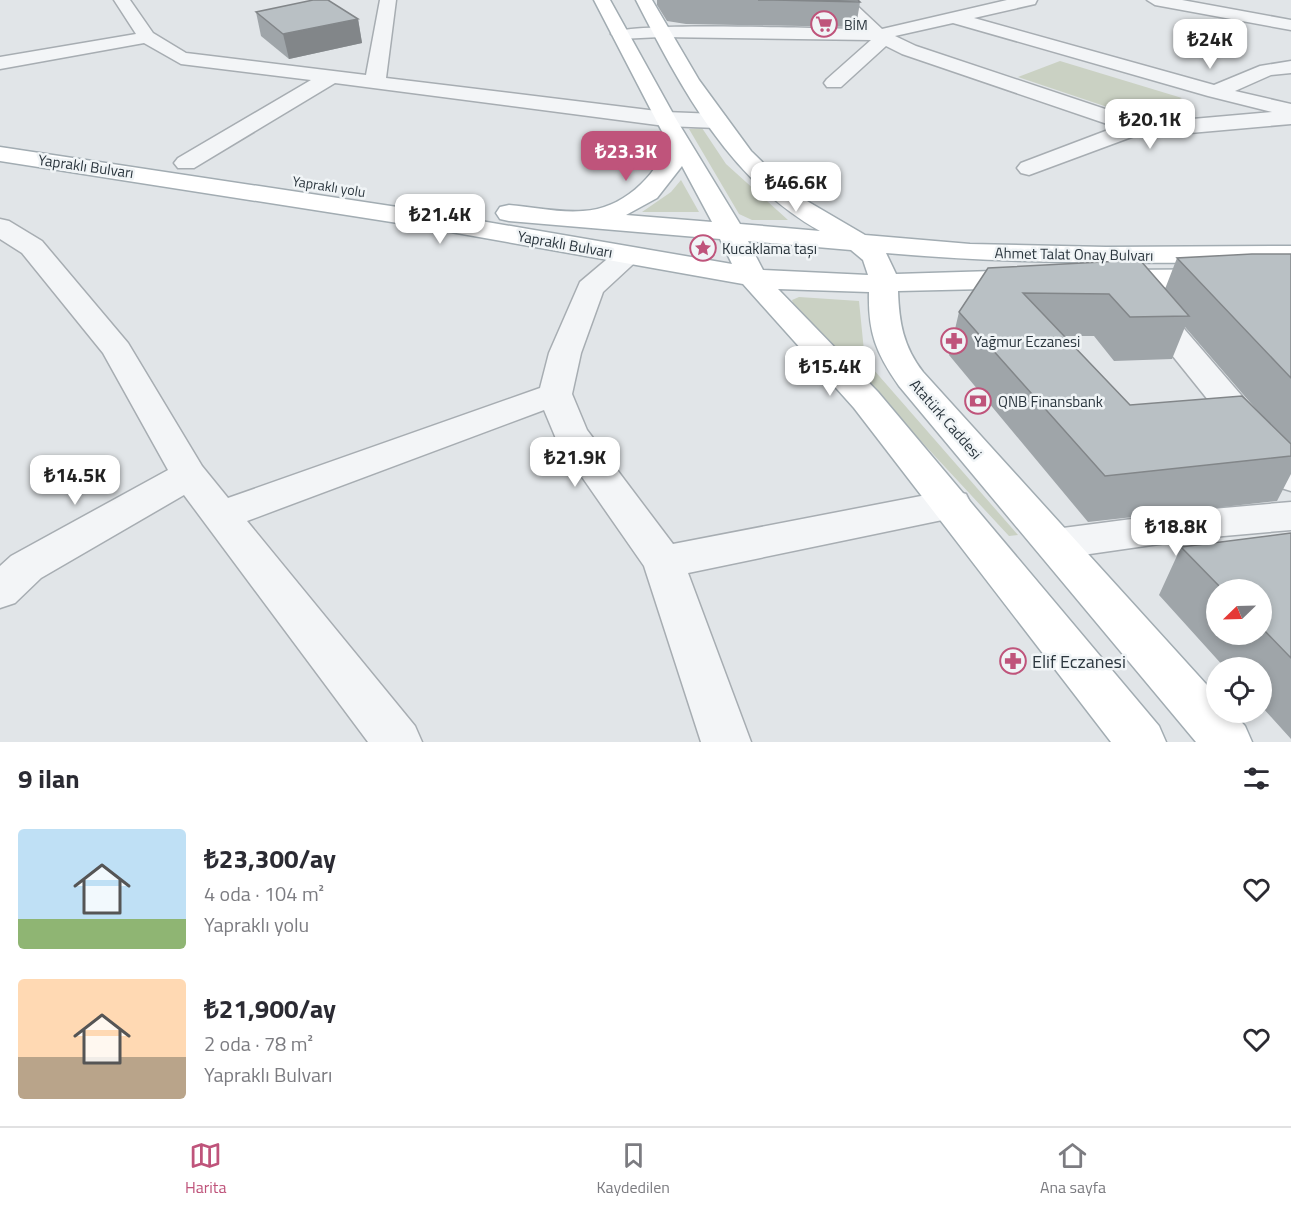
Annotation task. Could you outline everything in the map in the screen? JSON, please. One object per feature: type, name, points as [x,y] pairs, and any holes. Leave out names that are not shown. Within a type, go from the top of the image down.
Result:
[{"type":"main road","points":[[602,0],[672,131],[731,231],[753,277],[773,302],[836,365],[952,504],[1141,742]]},
{"type":"main road","name":"Atatürk Caddesi","points":[[644,0],[661,32],[736,150],[772,187],[809,216],[857,243],[874,257],[879,266],[882,283],[885,327],[898,362],[1227,742]]},
{"type":"main road","points":[[576,221],[614,211],[650,192],[671,169],[672,131]]},
{"type":"main road","name":"Yapraklı yolu","points":[[0,136],[466,207],[576,221],[731,231]]},
{"type":"main road","name":"Yapraklı Bulvarı","points":[[0,154],[198,183],[753,277],[804,284],[882,283]]},
{"type":"main road","points":[[731,231],[857,243]]},
{"type":"main road","name":"Ahmet Talat Onay Bulvarı","points":[[857,243],[1045,255],[1291,254]]},
{"type":"main road","name":"Ahmet Talat Onay Bulvarı","points":[[882,283],[1291,278]]},
{"type":"street","points":[[375,81],[388,0]]},
{"type":"street","points":[[841,0],[881,37],[990,78],[1137,128],[1145,130],[1291,117]]},
{"type":"street","points":[[620,34],[661,32],[881,37],[1029,0]]},
{"type":"street","points":[[1155,0],[1291,23]]},
{"type":"street","points":[[1232,0],[1291,23]]},
{"type":"street","points":[[128,1],[147,37],[181,58],[375,81],[672,131],[717,121]]},
{"type":"street","points":[[954,17],[1215,92],[1291,110]]},
{"type":"street","points":[[0,63],[147,37]]},
{"type":"street","points":[[834,83],[881,37]]},
{"type":"street","points":[[990,78],[1064,49]]},
{"type":"street","points":[[1215,92],[1267,70],[1291,67]]},
{"type":"street","points":[[186,163],[333,76]]},
{"type":"street","points":[[1029,168],[1137,128]]},
{"type":"street","points":[[0,226],[32,247],[117,350],[189,475],[397,742]]},
{"type":"street","points":[[629,255],[590,288],[565,353],[555,394],[570,433],[663,562],[726,742]]},
{"type":"street","points":[[1125,279],[1291,478]]},
{"type":"street","points":[[221,515],[555,394]]},
{"type":"street","points":[[0,591],[26,567],[189,475]]},
{"type":"street","points":[[663,562],[952,504]]},
{"type":"street","points":[[1055,544],[1201,524],[1291,516]]},
{"type":"shaded area","points":[[1060,61],[1182,98],[1140,118],[1018,77]]},
{"type":"shaded area","points":[[702,128],[726,164],[788,220],[752,220],[739,214],[689,129]]},
{"type":"shaded area","points":[[681,180],[699,212],[642,212],[671,192]]},
{"type":"shaded area","points":[[799,297],[859,301],[864,351],[873,369],[1018,535],[1009,536],[793,303],[792,300]]},
{"type":"building","points":[[313,0],[328,0],[358,19],[283,34],[256,12]]},
{"type":"building","points":[[774,0],[858,0],[860,2]]},
{"type":"building","points":[[1291,254],[1291,378],[1177,258]]},
{"type":"building","points":[[1140,260],[1189,316],[1130,317],[1109,294],[1023,293],[1130,405],[1242,396],[1291,444],[1291,456],[1105,476],[959,312],[988,268]]},
{"type":"building","points":[[1291,533],[1291,658],[1272,638],[1272,579],[1212,579],[1181,547]]},
{"type":"place","name":"BİM","points":[[824,24]]},
{"type":"place","name":"Kucaklama taşı","points":[[703,248]]},
{"type":"place","name":"Yağmur Eczanesi","points":[[954,341]]},
{"type":"place","name":"QNB Finansbank","points":[[978,401]]},
{"type":"place","name":"Elif Eczanesi","points":[[1013,661]]}]
